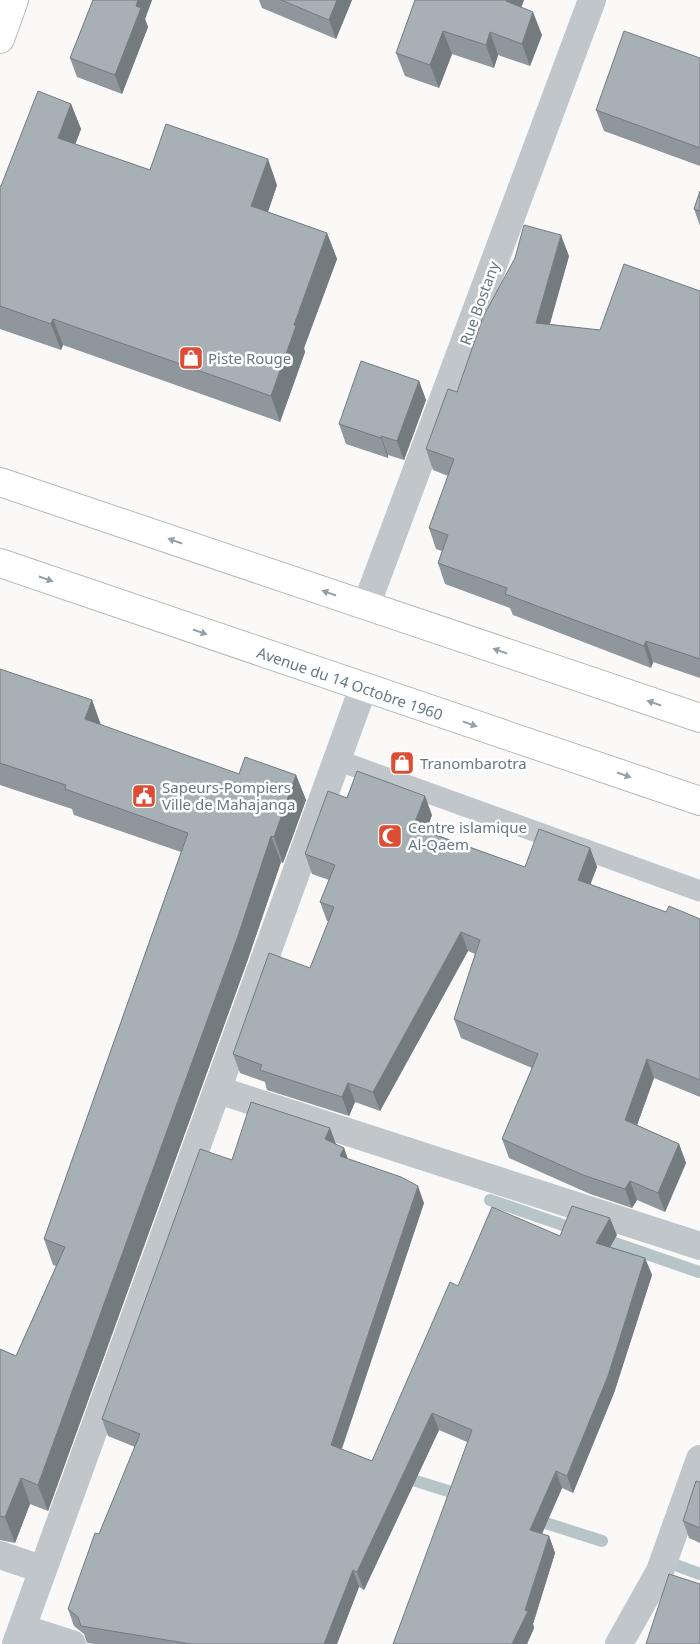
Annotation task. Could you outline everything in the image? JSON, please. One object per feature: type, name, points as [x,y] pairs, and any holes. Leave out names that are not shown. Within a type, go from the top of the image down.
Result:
[{"type":"main road","points":[[0,38],[14,0]]},
{"type":"main road","points":[[0,482],[700,718]]},
{"type":"main road","name":"Avenue du 14 Octobre 1960","points":[[0,563],[700,801]]},
{"type":"street","name":"Rue Bostany","points":[[366,606],[592,0]]},
{"type":"street","points":[[72,1644],[19,1636],[41,1569],[218,1090],[363,688]]},
{"type":"street","points":[[218,1090],[700,1246]]},
{"type":"street","points":[[619,1644],[660,1571],[700,1459]]},
{"type":"street","points":[[0,1555],[41,1569]]},
{"type":"lane","points":[[337,760],[700,891]]},
{"type":"building","points":[[93,0],[138,0],[136,6],[141,8],[115,75],[70,58]]},
{"type":"building","points":[[281,0],[337,0],[329,20]]},
{"type":"building","points":[[415,0],[507,0],[533,12],[522,44],[490,32],[486,45],[443,31],[430,65],[396,53]]},
{"type":"building","points":[[624,31],[700,58],[700,148],[596,110]]},
{"type":"building","points":[[38,91],[71,104],[58,138],[150,170],[166,124],[268,159],[251,206],[327,233],[271,396],[53,319],[51,324],[0,306],[0,186]]},
{"type":"building","points":[[700,191],[700,211],[694,209]]},
{"type":"building","points":[[524,225],[561,235],[536,323],[600,330],[624,264],[700,291],[700,659],[646,641],[644,646],[505,594],[507,588],[438,563],[448,535],[429,528],[454,459],[426,449],[448,389],[457,392],[483,317],[515,258]]},
{"type":"building","points":[[361,361],[419,381],[397,441],[381,436],[381,438],[339,424]]},
{"type":"building","points":[[0,669],[92,700],[85,719],[239,774],[245,757],[296,775],[274,837],[271,836],[238,936],[38,1485],[21,1478],[5,1517],[0,1516],[0,1349],[16,1356],[65,1247],[44,1239],[188,833],[65,789],[66,785],[0,763]]},
{"type":"building","points":[[357,771],[425,796],[413,827],[525,867],[539,829],[590,848],[578,880],[666,912],[669,906],[700,919],[700,1080],[647,1059],[625,1120],[679,1144],[658,1193],[630,1181],[625,1189],[583,1175],[502,1139],[538,1054],[454,1019],[480,940],[461,932],[373,1092],[348,1083],[342,1097],[260,1070],[262,1065],[233,1054],[269,953],[310,968],[334,907],[320,902],[335,865],[305,854],[328,791],[347,798]]},
{"type":"building","points":[[251,1102],[330,1128],[325,1139],[344,1148],[340,1156],[401,1177],[418,1186],[331,1445],[372,1461],[450,1282],[458,1286],[492,1207],[560,1236],[572,1206],[610,1218],[596,1243],[645,1258],[608,1376],[567,1476],[556,1471],[530,1530],[549,1536],[525,1610],[528,1611],[512,1644],[393,1644],[472,1430],[432,1413],[357,1572],[353,1570],[324,1644],[191,1644],[81,1626],[78,1617],[68,1609],[95,1533],[99,1534],[140,1434],[102,1419],[200,1149],[232,1160]]},
{"type":"building","points":[[696,1481],[700,1482],[700,1528],[683,1521]]},
{"type":"building","points":[[669,1574],[700,1584],[700,1644],[646,1644]]},
{"type":"waterway","points":[[490,1200],[699,1272]]},
{"type":"waterway","points":[[400,1476],[464,1496]]},
{"type":"waterway","points":[[530,1518],[602,1541]]},
{"type":"waterway","points":[[662,1560],[700,1574]]},
{"type":"place","name":"Piste Rouge","points":[[191,358]]},
{"type":"place","name":"Tranombarotra","points":[[402,763]]},
{"type":"place","name":"Sapeurs-Pompiers Ville de Mahajanga","points":[[144,796]]},
{"type":"place","name":"Centre islamique Al-Qaem","points":[[390,836]]}]
